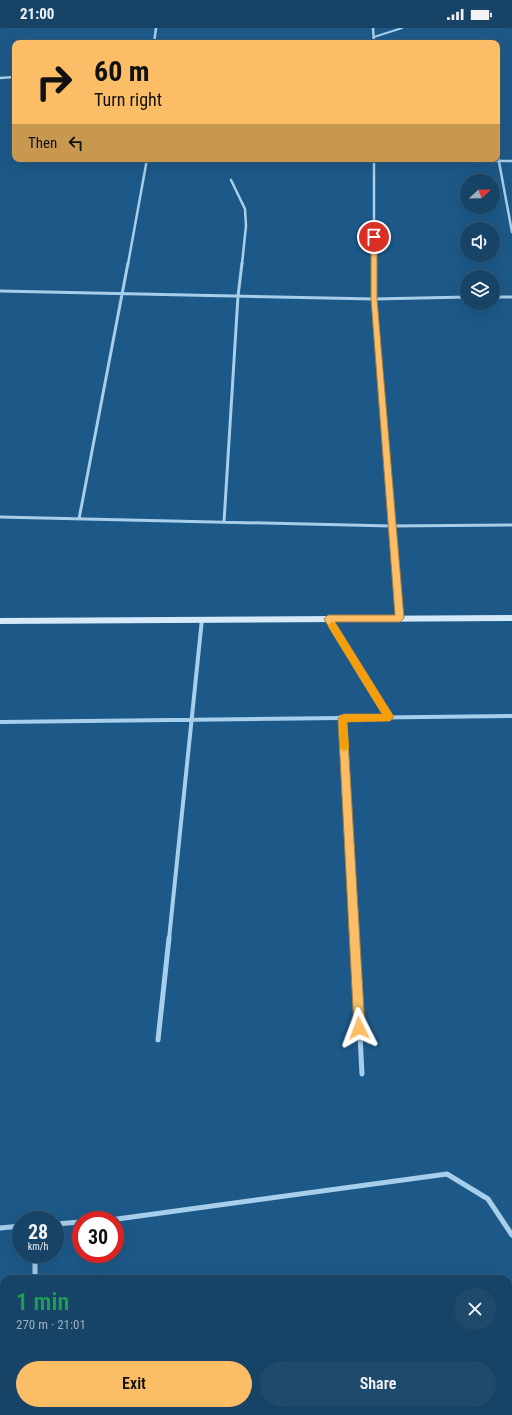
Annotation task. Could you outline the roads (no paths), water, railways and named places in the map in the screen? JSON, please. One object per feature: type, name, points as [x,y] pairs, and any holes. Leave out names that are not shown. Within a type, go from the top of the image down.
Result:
[{"type":"street","points":[[154,40],[156,28]]},
{"type":"street","points":[[374,28],[374,37]]},
{"type":"street","points":[[0,78],[12,78]]},
{"type":"street","points":[[500,161],[512,161]]},
{"type":"street","points":[[78,520],[123,293],[146,162]]},
{"type":"street","points":[[374,162],[374,299],[391,526],[400,618]]},
{"type":"street","points":[[499,162],[512,232]]},
{"type":"street","points":[[224,522],[238,296],[246,226],[245,209],[231,180]]},
{"type":"street","points":[[0,291],[374,299],[460,297]]},
{"type":"street","points":[[500,297],[512,297]]},
{"type":"street","points":[[0,517],[78,520],[391,526],[512,525]]},
{"type":"street","points":[[0,621],[512,618]]},
{"type":"street","points":[[328,619],[390,717]]},
{"type":"street","points":[[158,1040],[193,720],[202,620]]},
{"type":"street","points":[[0,722],[512,716]]},
{"type":"street","points":[[343,718],[362,1074]]},
{"type":"street","points":[[124,1219],[447,1174],[488,1199],[512,1235]]},
{"type":"street","points":[[0,1228],[12,1227]]},
{"type":"street","points":[[35,1263],[35,1275]]},
{"type":"lane","points":[[374,37],[402,28]]}]
